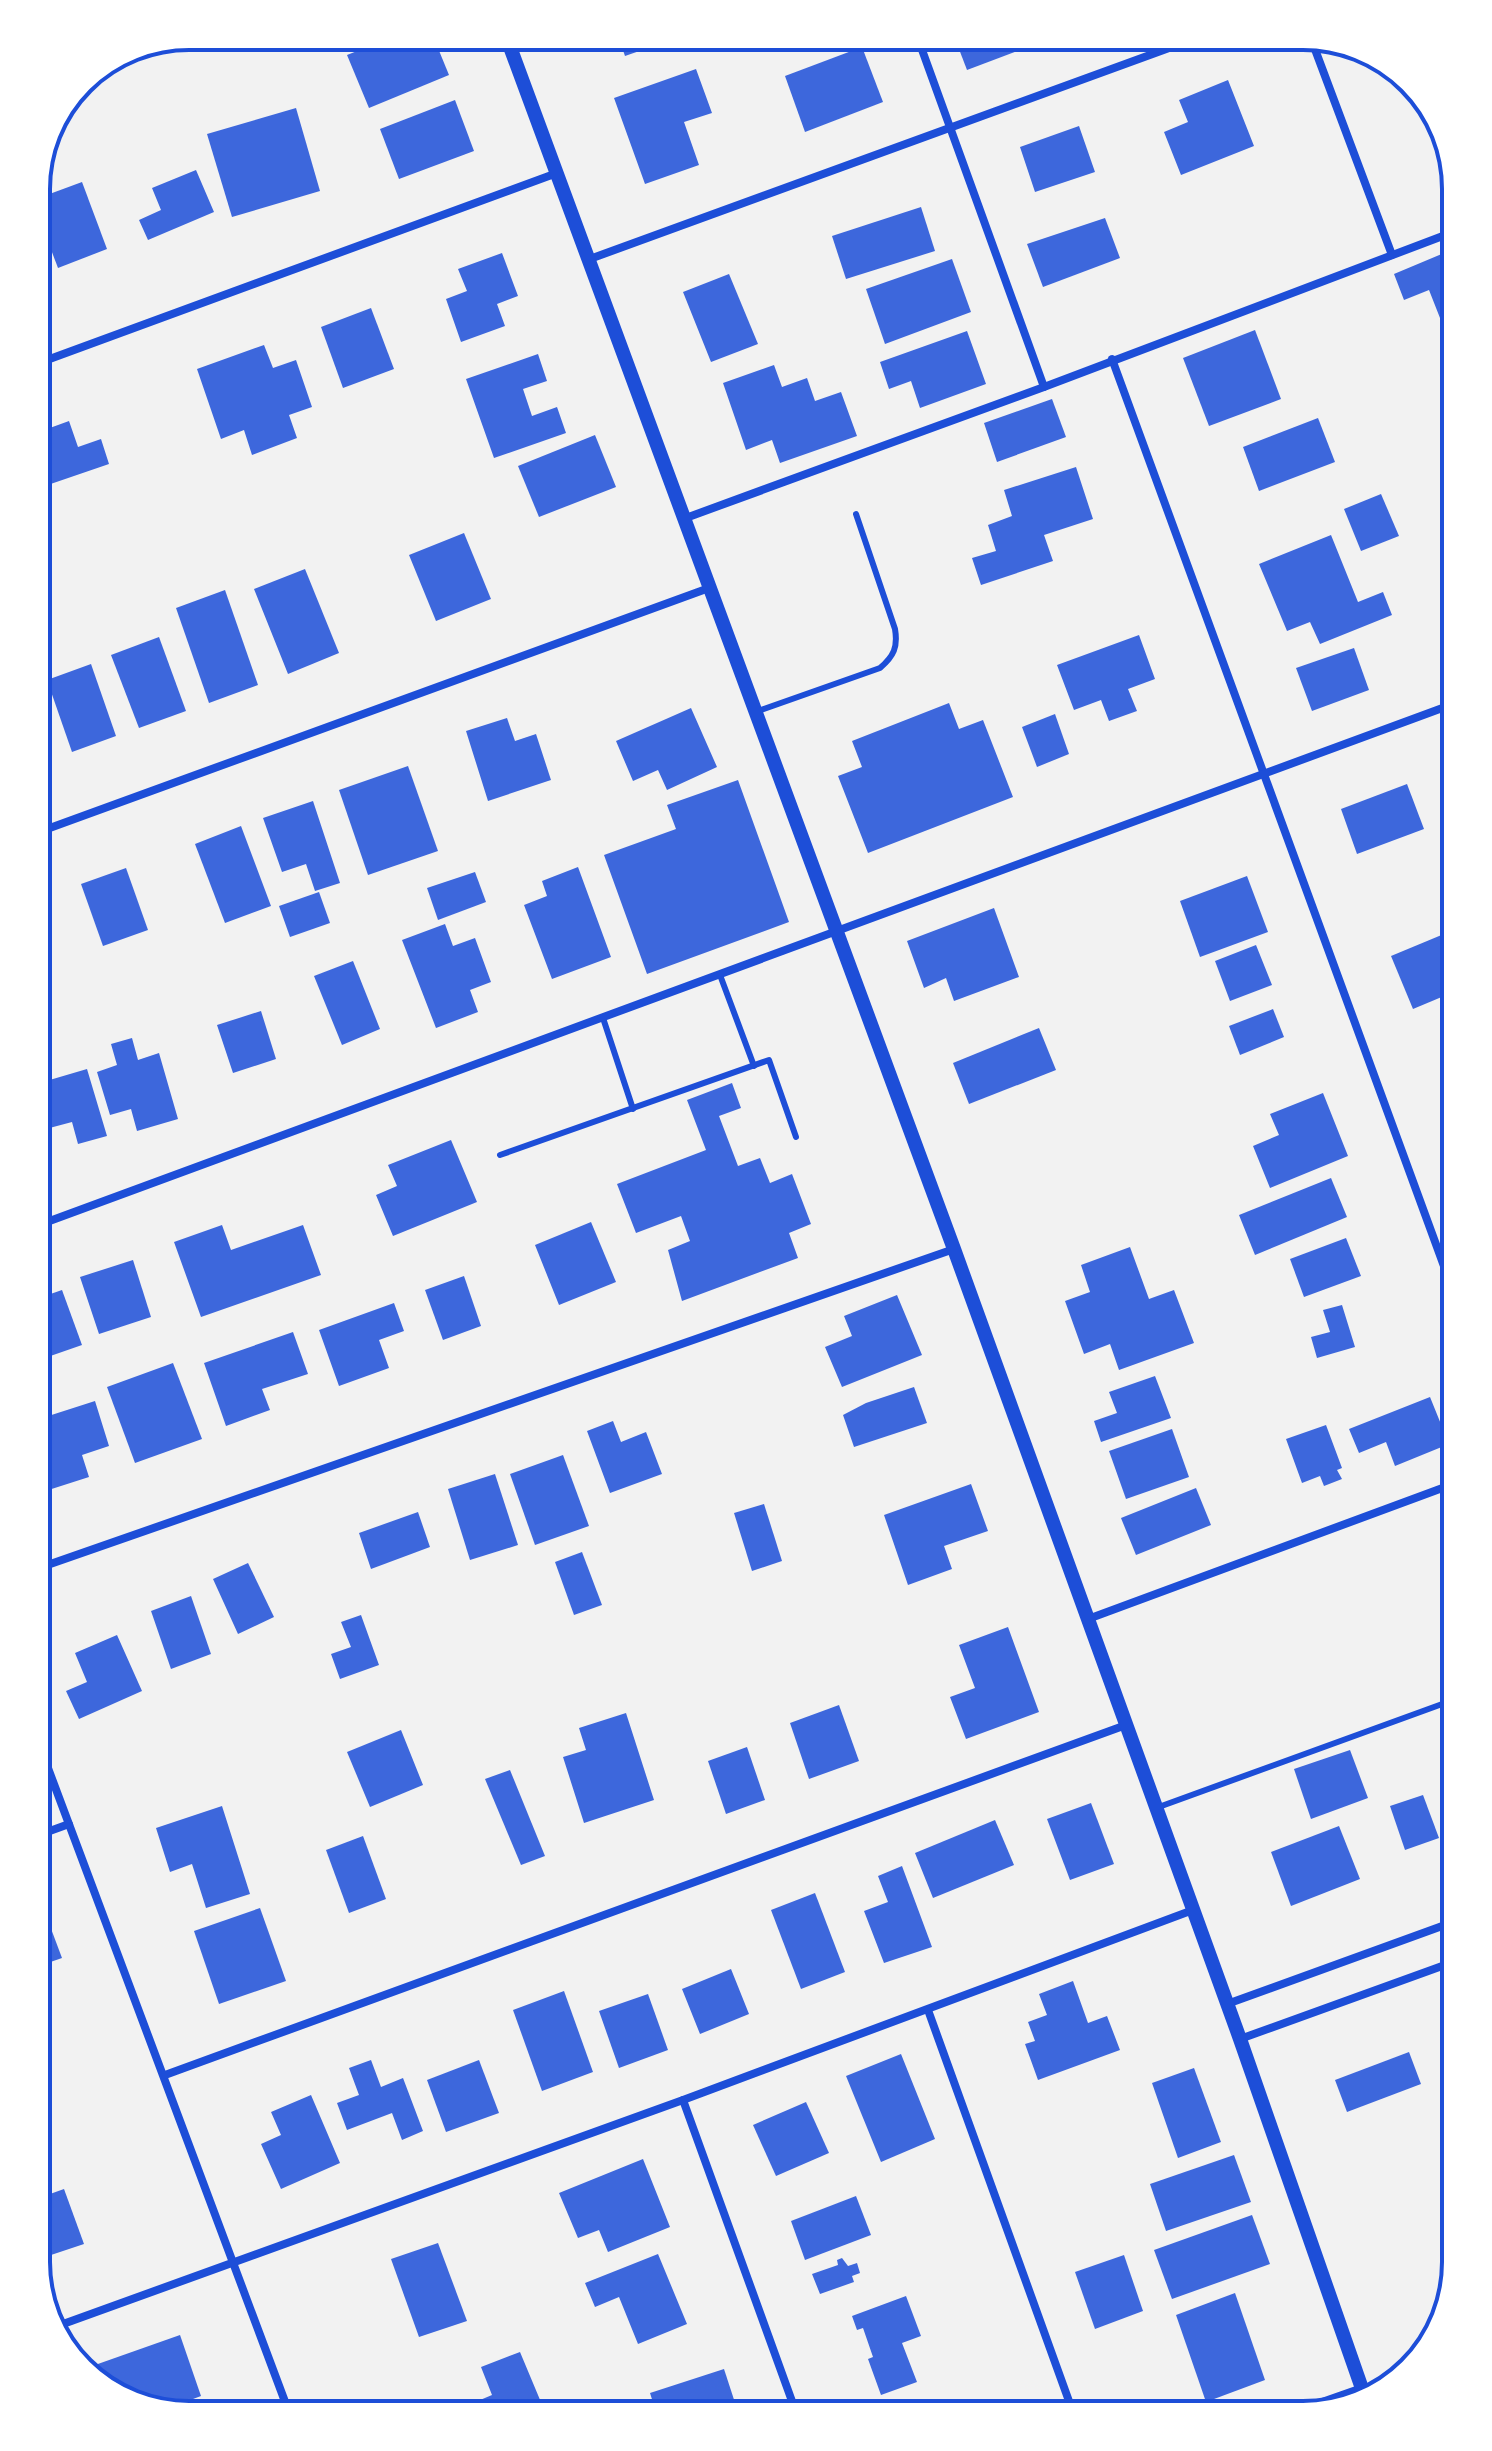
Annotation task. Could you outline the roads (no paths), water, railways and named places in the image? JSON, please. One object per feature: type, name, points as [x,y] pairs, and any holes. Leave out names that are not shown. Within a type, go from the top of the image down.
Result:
[{"type":"street","points":[[511,50],[954,1249],[1240,2039],[1362,2388]]},
{"type":"street","points":[[922,50],[1044,387]]},
{"type":"street","points":[[587,260],[1163,50]]},
{"type":"street","points":[[1315,51],[1392,255]]},
{"type":"street","points":[[50,359],[557,173]]},
{"type":"street","points":[[683,519],[1442,236]]},
{"type":"street","points":[[1112,359],[1442,1261]]},
{"type":"street","points":[[50,828],[709,588]]},
{"type":"street","points":[[50,1221],[1442,708]]},
{"type":"street","points":[[50,1564],[954,1249]]},
{"type":"street","points":[[1088,1619],[1442,1488]]},
{"type":"street","points":[[165,2075],[1126,1725]]},
{"type":"street","points":[[50,1773],[285,2401]]},
{"type":"street","points":[[50,1831],[69,1824]]},
{"type":"street","points":[[64,2324],[683,2100],[1193,1910]]},
{"type":"street","points":[[1227,2004],[1442,1926]]},
{"type":"street","points":[[1240,2039],[1442,1966]]},
{"type":"street","points":[[928,2010],[1069,2401]]},
{"type":"street","points":[[683,2100],[792,2401]]},
{"type":"lane","points":[[754,712],[880,668],[891,659],[897,644],[895,629],[856,514]]},
{"type":"lane","points":[[720,975],[754,1066]]},
{"type":"lane","points":[[603,1018],[633,1109]]},
{"type":"lane","points":[[500,1155],[769,1060],[796,1137]]},
{"type":"lane","points":[[1156,1808],[1442,1704]]}]
